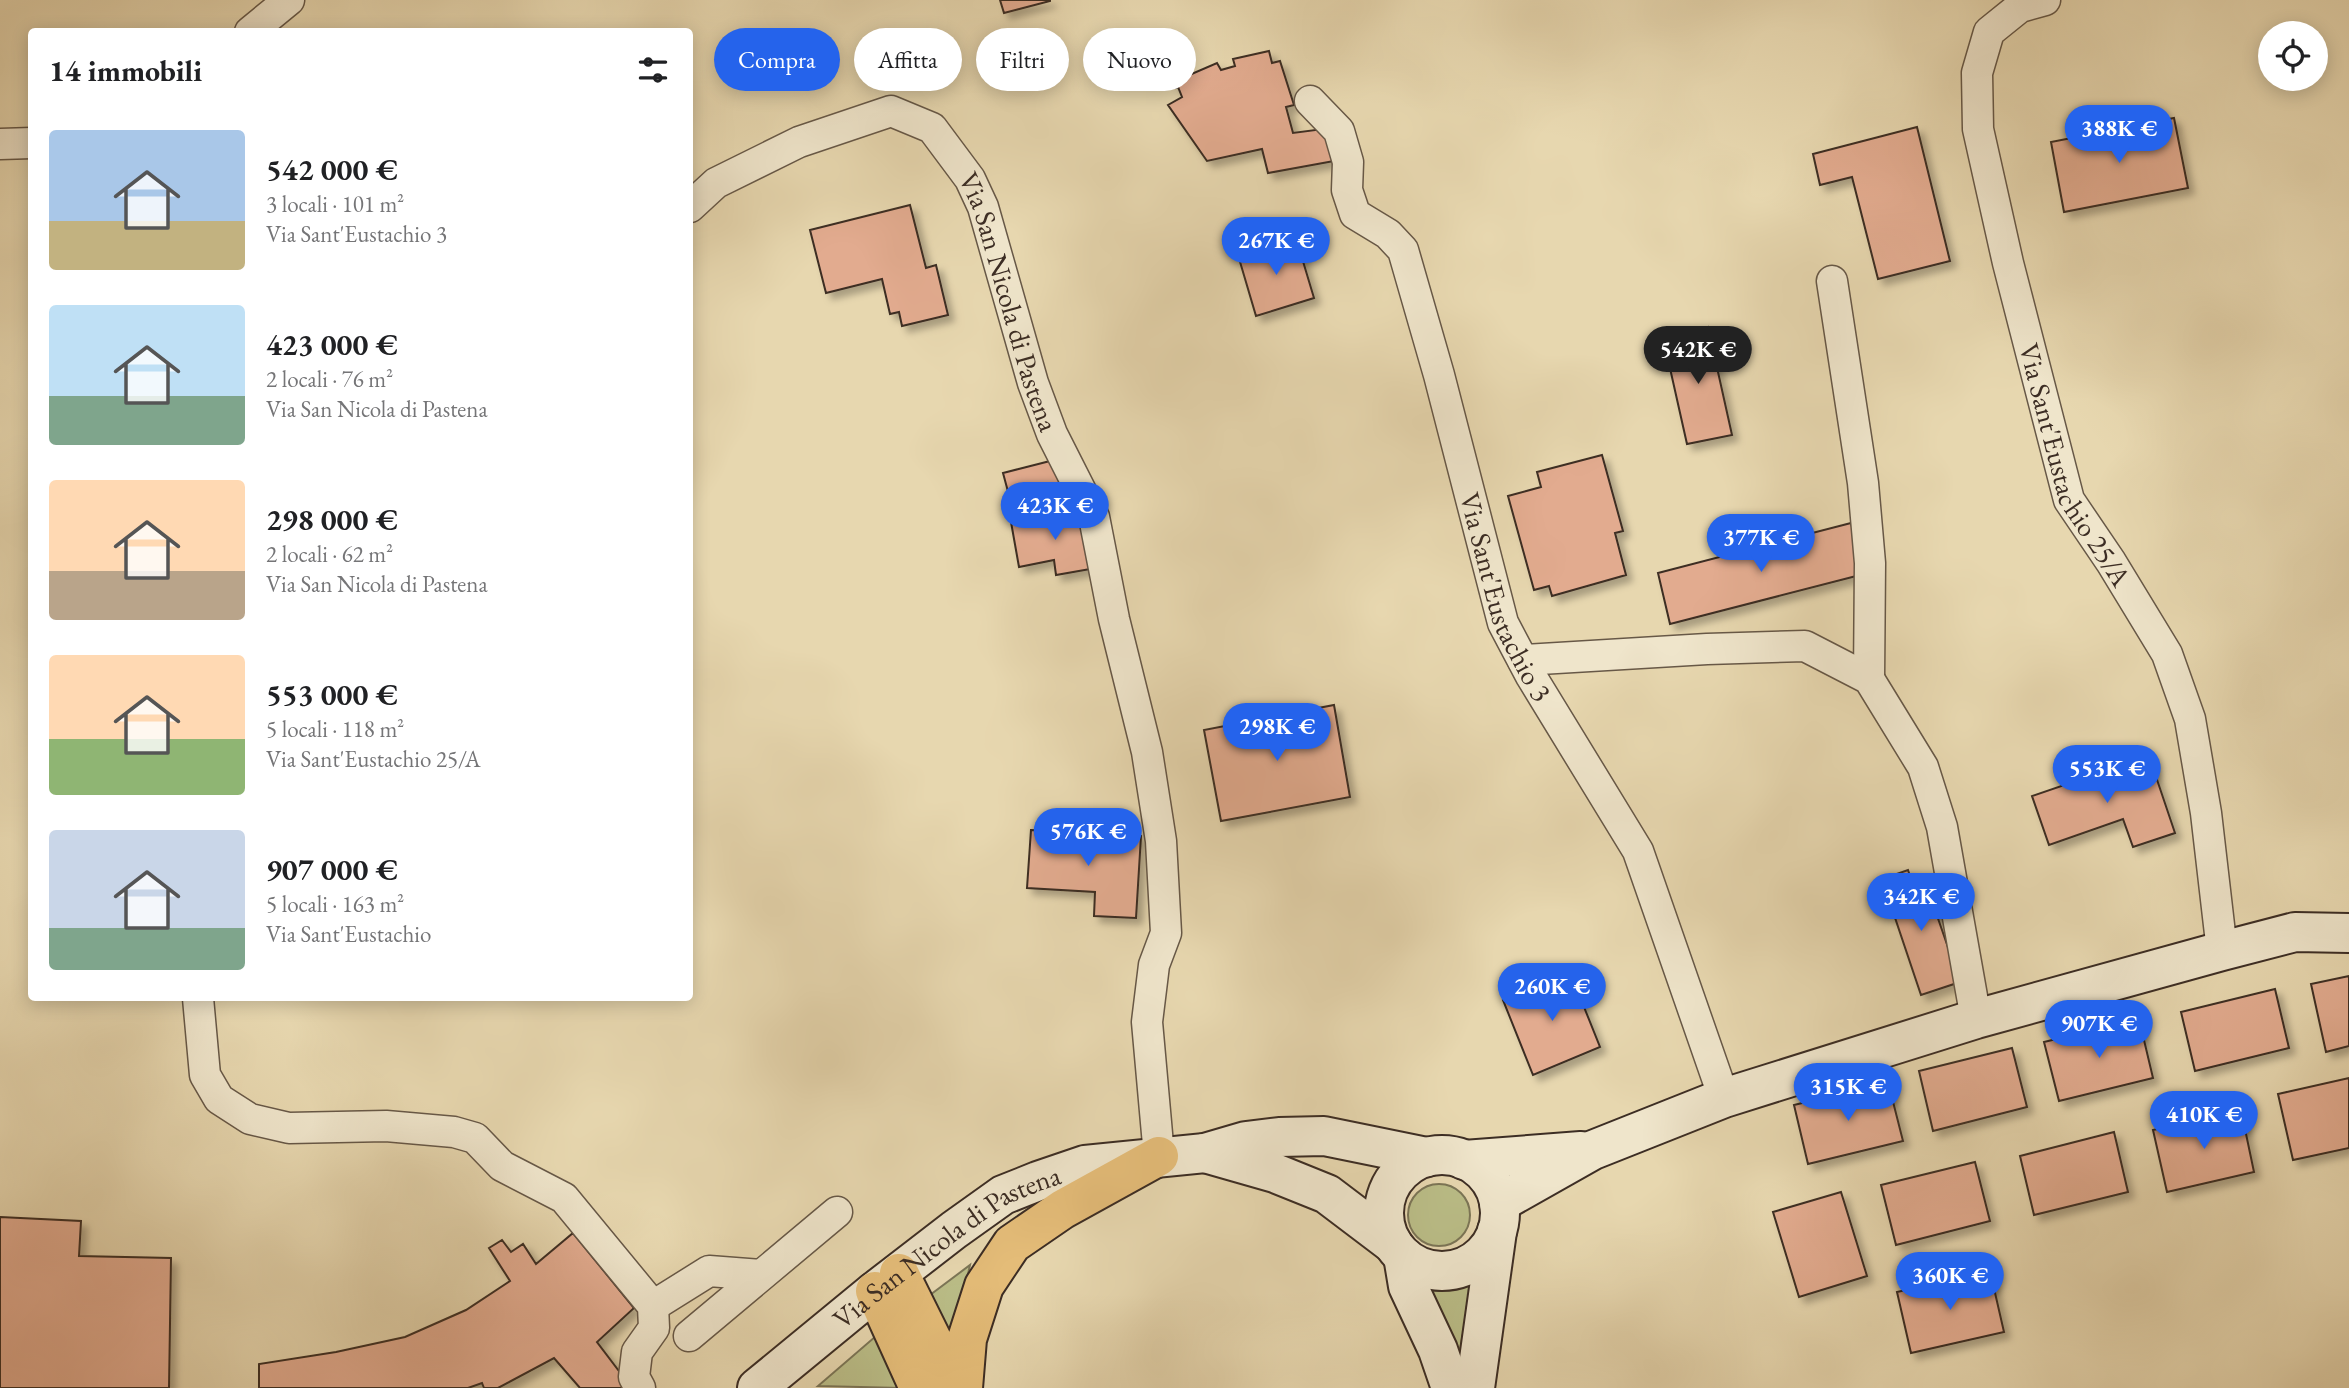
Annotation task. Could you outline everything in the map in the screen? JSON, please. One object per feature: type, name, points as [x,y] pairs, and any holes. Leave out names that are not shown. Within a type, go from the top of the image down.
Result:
[{"type":"highway","points":[[963,1388],[967,1339],[984,1286],[1012,1244],[1063,1209],[1159,1156]]},
{"type":"highway","points":[[887,1282],[919,1388]]},
{"type":"highway","points":[[887,1282],[956,1388]]},
{"type":"street","points":[[255,28],[289,0]]},
{"type":"street","name":"Via Sant'Eustachio 25/A","points":[[2045,0],[2020,7],[1989,32],[1977,73],[1978,129],[2008,263],[2068,500],[2111,562],[2167,654],[2190,719],[2206,813],[2222,951]]},
{"type":"street","name":"Via Sant'Eustachio 3","points":[[1310,101],[1339,131],[1348,162],[1347,190],[1355,214],[1388,234],[1403,250],[1439,374],[1503,623],[1638,851],[1724,1098]]},
{"type":"street","name":"Via San Nicola di Pastena","points":[[693,204],[716,183],[799,142],[891,111],[932,128],[970,179],[982,207],[1033,383],[1052,434],[1094,517],[1114,619],[1147,752],[1161,841],[1166,933],[1154,965],[1147,1022],[1159,1156]]},
{"type":"street","points":[[0,144],[28,144]]},
{"type":"street","points":[[1832,281],[1865,510],[1870,563],[1869,679]]},
{"type":"street","points":[[1523,660],[1805,646],[1869,679],[1923,768],[1942,827],[1976,1019]]},
{"type":"street","points":[[1398,1250],[1419,1266],[1436,1270],[1454,1269],[1472,1263],[1485,1251],[1495,1235],[1499,1210],[1593,1150],[1724,1098],[1976,1019],[2222,951],[2295,932],[2349,933]]},
{"type":"street","points":[[198,1001],[205,1075],[219,1099],[250,1119],[289,1128],[386,1126],[454,1132],[475,1138],[502,1166],[564,1198],[653,1306],[654,1328],[637,1352],[634,1377],[640,1388]]},
{"type":"street","name":"Via San Nicola di Pastena","points":[[757,1388],[887,1282],[1003,1195],[1084,1165],[1205,1153],[1246,1141],[1324,1136],[1446,1158]]},
{"type":"street","points":[[1451,1388],[1438,1350],[1408,1286],[1398,1250],[1386,1231],[1385,1199],[1391,1185],[1413,1162],[1593,1150]]},
{"type":"street","name":"Via San Nicola di Pastena","points":[[1205,1153],[1275,1173],[1327,1194],[1398,1250]]},
{"type":"street","points":[[1446,1158],[1474,1164],[1486,1175],[1494,1188],[1499,1210],[1475,1388]]},
{"type":"street","points":[[689,1336],[837,1212]]},
{"type":"street","points":[[653,1306],[709,1271],[761,1275]]},
{"type":"green space","points":[[1439,1184],[1451,1186],[1461,1193],[1468,1203],[1468,1227],[1461,1237],[1451,1244],[1439,1246],[1427,1244],[1417,1237],[1410,1227],[1408,1215],[1410,1203],[1417,1193],[1427,1186]]},
{"type":"green space","points":[[970,1265],[952,1347],[926,1298]]},
{"type":"green space","points":[[1472,1283],[1457,1367],[1426,1288],[1440,1291]]},
{"type":"green space","points":[[876,1336],[902,1388],[818,1386]]},
{"type":"building","points":[[1000,0],[1050,0],[1050,1],[1004,13]]},
{"type":"building","points":[[1269,51],[1272,63],[1280,61],[1294,105],[1286,107],[1293,133],[1323,129],[1334,161],[1268,173],[1262,149],[1207,161],[1168,105],[1182,97],[1180,91],[1196,91],[1196,72],[1217,63],[1221,70],[1235,66],[1233,59]]},
{"type":"building","points":[[2174,118],[2188,188],[2064,212],[2051,142]]},
{"type":"building","points":[[1917,127],[1950,261],[1878,279],[1852,177],[1820,185],[1813,154]]},
{"type":"building","points":[[910,205],[926,268],[936,265],[948,315],[902,326],[899,312],[890,314],[882,279],[826,293],[810,230]]},
{"type":"building","points":[[1296,238],[1314,298],[1256,316],[1238,255]]},
{"type":"building","points":[[1708,327],[1732,435],[1687,444],[1663,337]]},
{"type":"building","points":[[1602,455],[1623,531],[1615,533],[1626,575],[1552,596],[1549,586],[1534,590],[1508,496],[1541,487],[1537,472]]},
{"type":"building","points":[[1054,460],[1061,487],[1010,499],[1003,473]]},
{"type":"building","points":[[1084,509],[1096,568],[1056,575],[1054,560],[1019,567],[1011,522]]},
{"type":"building","points":[[1851,523],[1864,574],[1670,624],[1658,573]]},
{"type":"building","points":[[1334,705],[1350,797],[1221,821],[1204,730]]},
{"type":"building","points":[[2149,756],[2175,833],[2133,847],[2123,819],[2049,845],[2032,796]]},
{"type":"building","points":[[1031,830],[1141,836],[1136,918],[1094,916],[1095,892],[1027,888]]},
{"type":"building","points":[[1908,870],[1913,885],[1925,881],[1960,982],[1921,995],[1882,879]]},
{"type":"building","points":[[1570,972],[1600,1047],[1533,1075],[1503,1000]]},
{"type":"building","points":[[2349,976],[2349,1046],[2326,1052],[2311,984]]},
{"type":"building","points":[[2275,989],[2289,1048],[2195,1071],[2181,1012]]},
{"type":"building","points":[[2139,1019],[2153,1078],[2059,1101],[2044,1042]]},
{"type":"building","points":[[2012,1048],[2027,1107],[1933,1131],[1919,1071]]},
{"type":"building","points":[[2349,1078],[2349,1148],[2293,1160],[2278,1094]]},
{"type":"building","points":[[1888,1082],[1903,1141],[1808,1164],[1794,1105]]},
{"type":"building","points":[[2241,1110],[2254,1172],[2167,1192],[2153,1130]]},
{"type":"building","points":[[2114,1132],[2128,1192],[2034,1215],[2020,1156]]},
{"type":"building","points":[[1975,1162],[1990,1221],[1896,1245],[1881,1185]]},
{"type":"building","points":[[1841,1192],[1867,1276],[1799,1297],[1773,1212]]},
{"type":"building","points":[[0,1217],[81,1221],[79,1256],[171,1258],[169,1388],[0,1388]]},
{"type":"building","points":[[573,1233],[634,1308],[597,1342],[628,1383],[622,1388],[580,1388],[554,1358],[498,1388],[484,1388],[482,1383],[468,1388],[259,1388],[259,1364],[336,1352],[405,1337],[466,1310],[510,1281],[489,1248],[502,1240],[511,1252],[523,1244],[536,1264]]},
{"type":"building","points":[[1990,1271],[2004,1332],[1911,1353],[1897,1292]]}]
